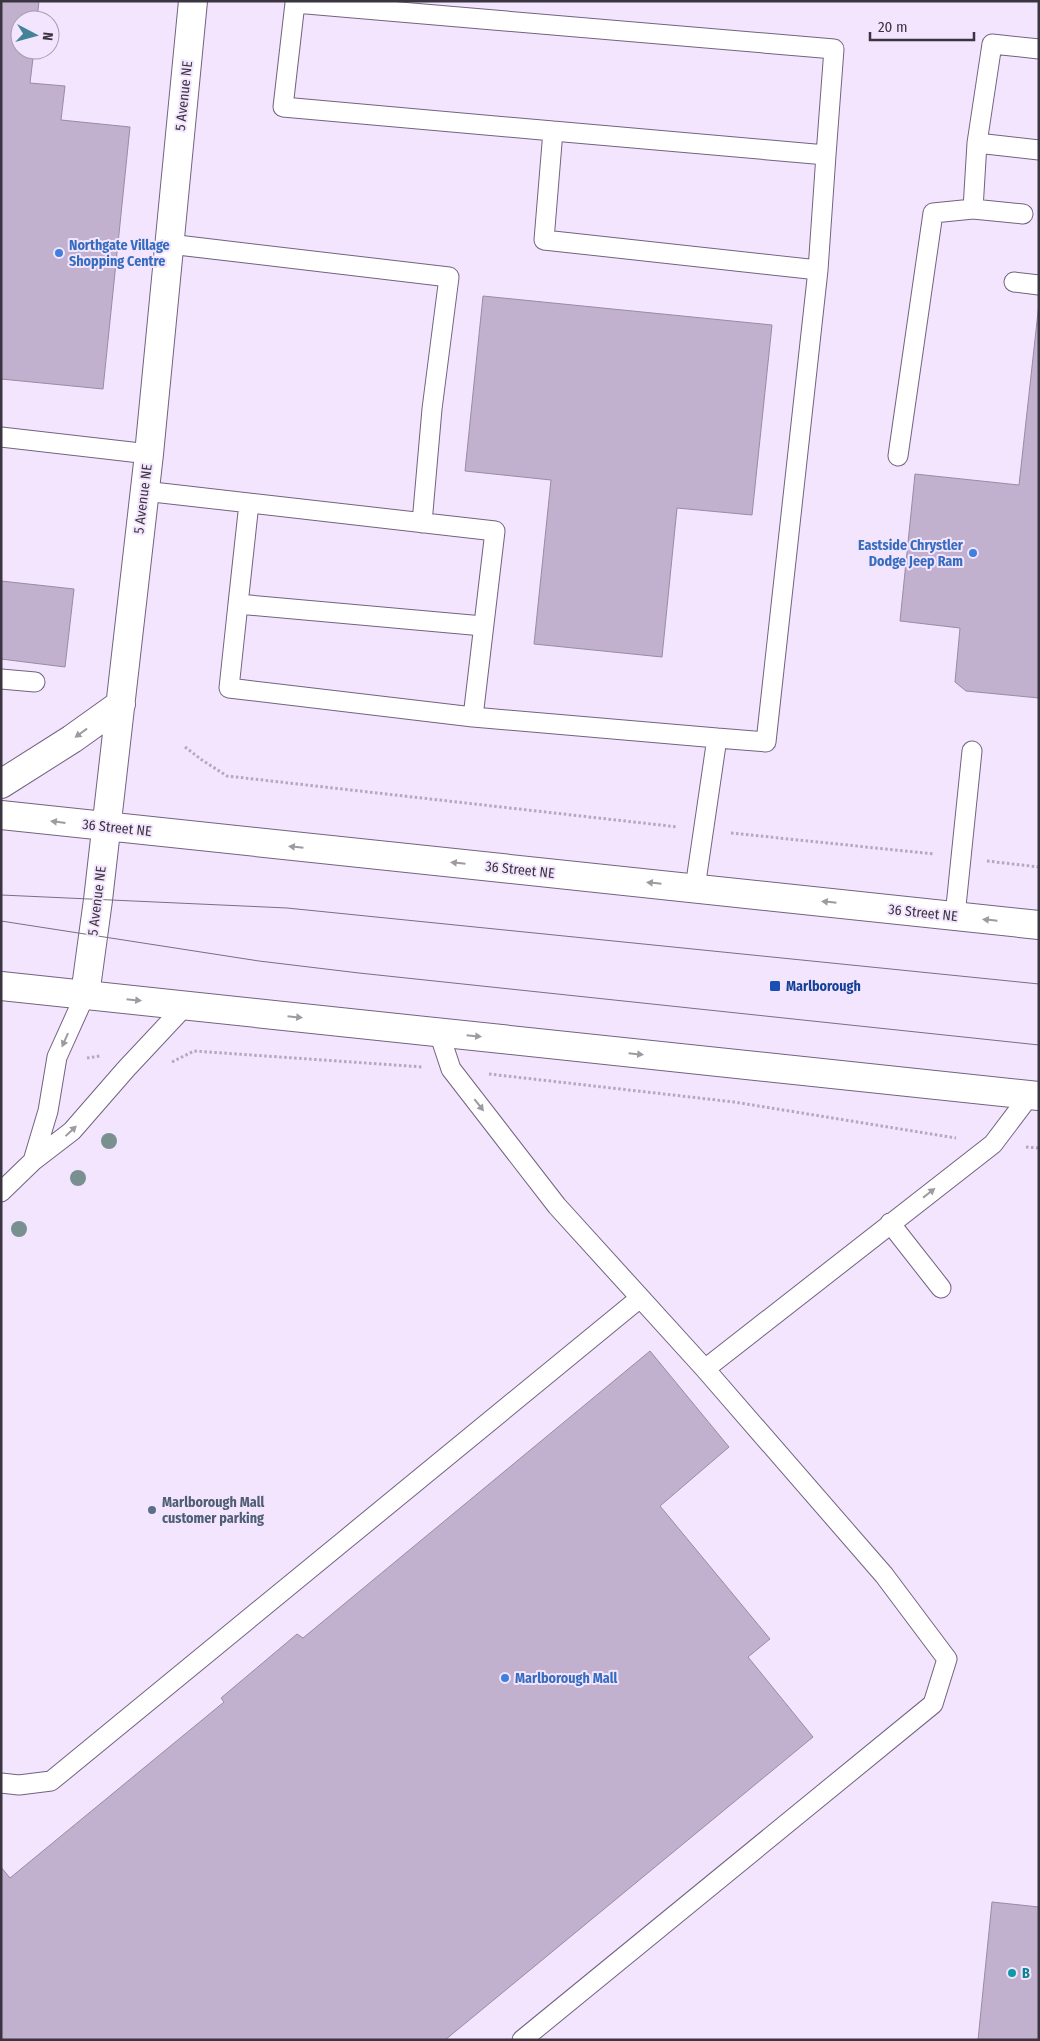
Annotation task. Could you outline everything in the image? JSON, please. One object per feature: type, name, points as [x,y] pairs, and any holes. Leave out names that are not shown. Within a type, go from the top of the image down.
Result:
[{"type":"main road","name":"5 Avenue NE","points":[[85,995],[149,454],[193,1]]},
{"type":"main road","points":[[1,784],[72,739],[120,704]]},
{"type":"main road","name":"36 Street NE","points":[[1,815],[1039,925]]},
{"type":"main road","points":[[1,986],[1035,1096]]},
{"type":"lane","points":[[249,503],[229,688],[473,717],[766,742],[818,270],[834,49],[295,3],[283,107],[826,155]]},
{"type":"lane","points":[[973,210],[977,143],[992,44],[1039,50]]},
{"type":"lane","points":[[553,131],[544,240],[818,270]]},
{"type":"lane","points":[[977,143],[1039,150]]},
{"type":"lane","points":[[898,456],[933,213],[973,210],[1023,214]]},
{"type":"lane","points":[[169,244],[449,278],[432,409],[422,523]]},
{"type":"lane","points":[[1014,282],[1039,285]]},
{"type":"lane","points":[[1,437],[149,454]]},
{"type":"lane","points":[[144,491],[495,531],[473,717]]},
{"type":"lane","points":[[238,604],[484,626]]},
{"type":"lane","points":[[1,679],[34,682]]},
{"type":"lane","points":[[695,888],[717,738]]},
{"type":"lane","points":[[955,916],[972,751]]},
{"type":"lane","points":[[33,1161],[48,1111],[58,1057],[85,995]]},
{"type":"lane","points":[[1,1192],[33,1161],[72,1131],[126,1069],[185,1006]]},
{"type":"lane","points":[[439,1033],[451,1069],[557,1206],[705,1369],[884,1575],[947,1659],[933,1704],[522,2040]]},
{"type":"lane","points":[[705,1369],[993,1144],[1035,1096]]},
{"type":"lane","points":[[890,1223],[941,1288]]},
{"type":"lane","points":[[1,1783],[19,1785],[51,1781],[640,1298]]},
{"type":"path","points":[[185,747],[227,776],[1039,867]]},
{"type":"path","points":[[169,1063],[194,1051],[451,1069],[734,1102],[993,1144],[1039,1148]]},
{"type":"path","points":[[79,1059],[102,1056]]},
{"type":"building","name":"Northgate Village Shopping Centre","points":[[1,1],[39,1],[38,10],[10,10],[10,60],[33,60],[30,83],[65,86],[61,120],[130,127],[103,389],[1,379]]},
{"type":"building","points":[[483,296],[772,325],[752,515],[677,508],[662,657],[534,644],[551,480],[465,471]]},
{"type":"building","name":"Eastside Chrystler Dodge Jeep Ram","points":[[1039,303],[1039,698],[966,691],[955,682],[960,628],[900,621],[915,474],[1019,485]]},
{"type":"building","points":[[1,581],[74,589],[65,667],[1,659]]},
{"type":"building","name":"Marlborough Mall","points":[[650,1351],[729,1447],[660,1506],[770,1639],[748,1657],[813,1737],[445,2040],[1,2040],[1,1867],[10,1878],[224,1702],[221,1698],[297,1634],[303,1638]]},
{"type":"building","name":"B","points":[[992,1902],[1039,1907],[1039,2040],[978,2040]]},
{"type":"tram line","points":[[1,895],[287,908],[1039,984]]},
{"type":"tram line","points":[[1,921],[259,961],[359,973],[1039,1045]]},
{"type":"place","name":"Northgate Village Shopping Centre","points":[[59,253]]},
{"type":"place","name":"Eastside Chrystler Dodge Jeep Ram","points":[[973,553]]},
{"type":"place","name":"Marlborough","points":[[775,986]]},
{"type":"place","name":"Marlborough Mall customer parking","points":[[152,1510]]},
{"type":"place","name":"Marlborough Mall","points":[[505,1678]]},
{"type":"place","name":"B","points":[[1012,1973]]}]
